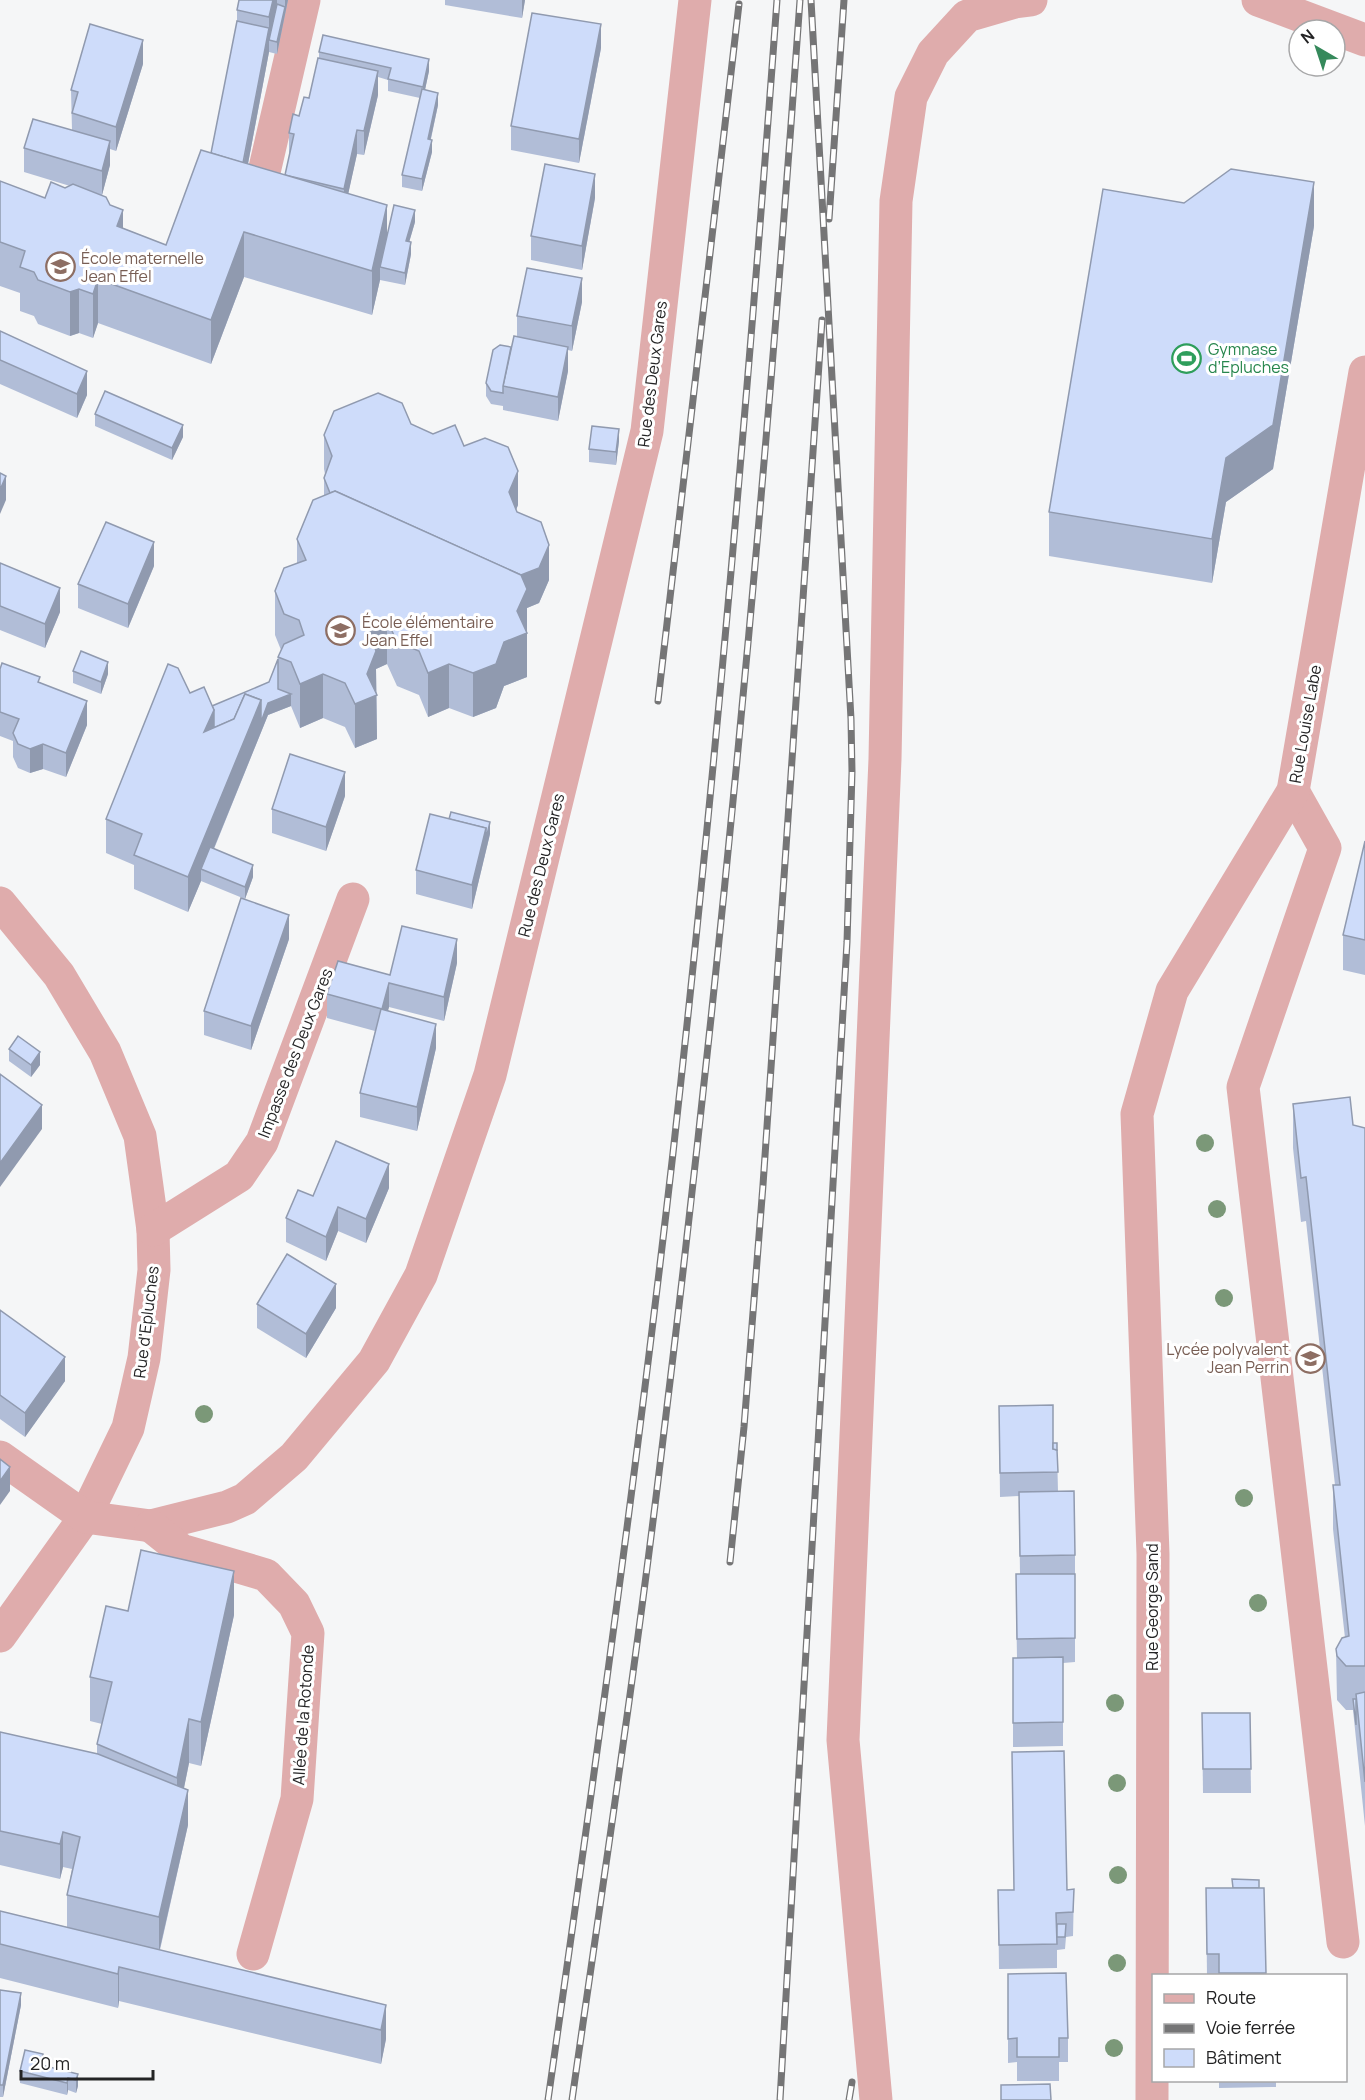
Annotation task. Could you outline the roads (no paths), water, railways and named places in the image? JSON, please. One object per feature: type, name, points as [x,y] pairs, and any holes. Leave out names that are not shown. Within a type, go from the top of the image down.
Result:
[{"type":"street","points":[[258,198],[304,0]]},
{"type":"street","name":"Rue des Deux Gares","points":[[85,1517],[151,1526],[218,1511],[245,1499],[294,1457],[374,1361],[421,1275],[490,1075],[647,431],[695,0]]},
{"type":"street","points":[[876,2100],[843,1740],[885,759],[896,201],[911,97],[933,53],[967,15],[1031,0]]},
{"type":"street","points":[[1258,0],[1365,40]]},
{"type":"street","name":"Rue Louise Labe","points":[[1137,1114],[1172,991],[1293,791],[1365,372]]},
{"type":"street","points":[[1293,791],[1325,848],[1244,1087],[1343,1941]]},
{"type":"street","name":"Impasse des Deux Gares","points":[[153,1230],[239,1176],[262,1142],[353,899]]},
{"type":"street","name":"Rue d'Epluches","points":[[0,903],[59,975],[105,1052],[140,1136],[153,1230],[154,1270],[144,1358],[128,1428],[85,1517],[0,1636]]},
{"type":"street","name":"Rue George Sand","points":[[1137,1114],[1153,1554],[1152,1974]]},
{"type":"street","points":[[0,1457],[85,1517]]},
{"type":"street","name":"Allée de la Rotonde","points":[[151,1526],[181,1550],[266,1575],[294,1604],[308,1633],[297,1799],[253,1954]]},
{"type":"street","name":"Rue George Sand","points":[[1152,2082],[1152,2100]]},
{"type":"railway","points":[[548,2100],[614,1627],[673,1153],[731,577],[777,0]]},
{"type":"railway","points":[[572,2100],[652,1530],[704,1087],[757,544],[800,0]]},
{"type":"railway","points":[[780,2100],[847,942],[852,772],[851,719],[811,0]]},
{"type":"railway","points":[[829,219],[844,0]]},
{"type":"railway","points":[[658,701],[739,4]]},
{"type":"railway","points":[[730,1562],[744,1427],[763,1185],[822,320]]},
{"type":"railway","points":[[849,2100],[852,2082]]},
{"type":"place","name":"École maternelle Jean Effel","points":[[60,267]]},
{"type":"place","name":"Gymnase d’Epluches","points":[[1187,358]]},
{"type":"place","name":"École élémentaire Jean Effel","points":[[341,631]]},
{"type":"place","name":"Lycée polyvalent Jean Perrin","points":[[1310,1358]]}]
